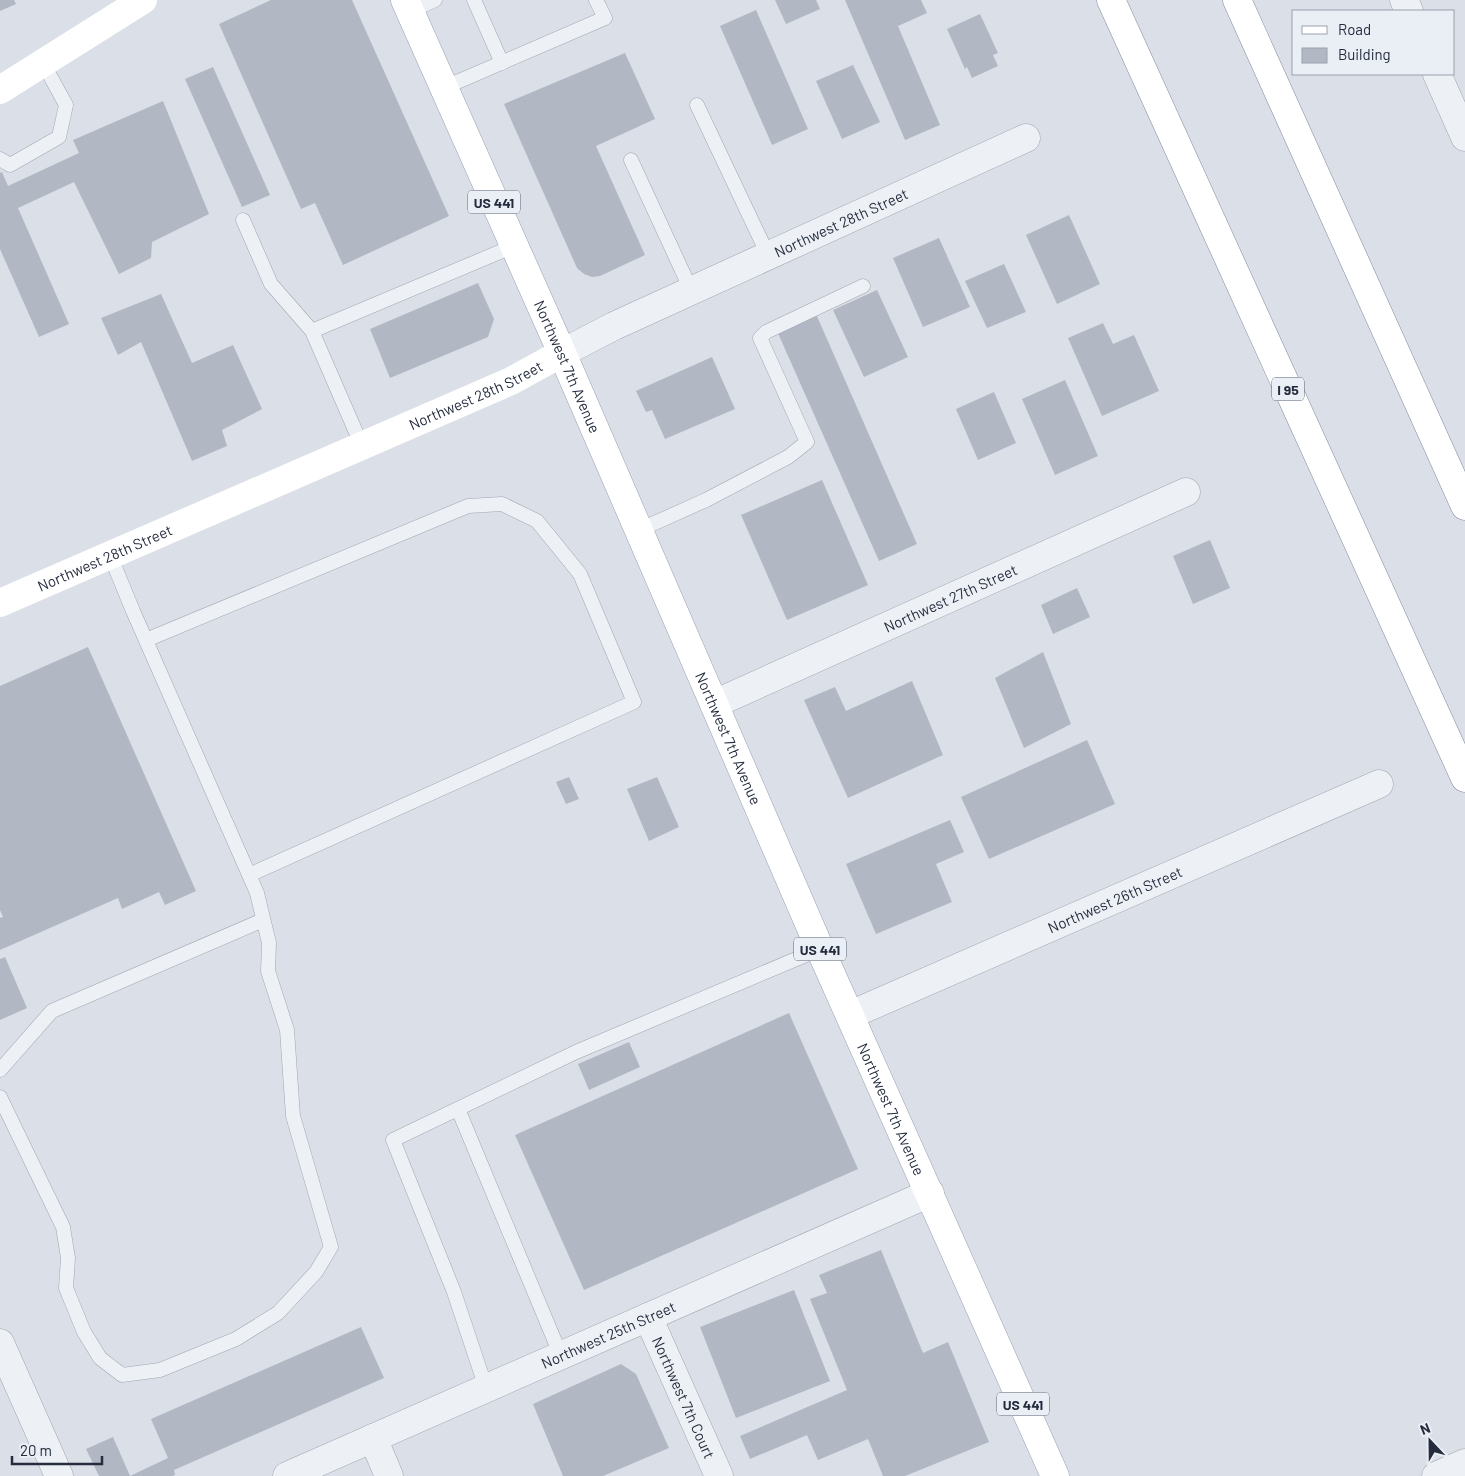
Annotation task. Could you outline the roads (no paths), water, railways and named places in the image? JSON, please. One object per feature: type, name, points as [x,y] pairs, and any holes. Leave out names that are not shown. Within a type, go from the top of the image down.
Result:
[{"type":"main road","points":[[0,90],[143,0]]},
{"type":"main road","name":"I 95","points":[[1111,0],[1465,778]]},
{"type":"main road","points":[[1237,0],[1465,506]]},
{"type":"main road","name":"Northwest 7th Avenue","points":[[408,5],[639,530],[820,949],[1055,1476]]},
{"type":"main road","name":"Northwest 28th Street","points":[[0,604],[511,380],[562,354]]},
{"type":"street","points":[[1437,75],[1465,137]]},
{"type":"street","name":"Northwest 28th Street","points":[[562,354],[614,326],[691,290],[1026,138]]},
{"type":"street","name":"Northwest 27th Street","points":[[714,704],[1186,492]]},
{"type":"street","name":"Northwest 26th Street","points":[[850,1015],[1379,784]]},
{"type":"street","name":"Northwest 25th Street","points":[[287,1476],[930,1193]]},
{"type":"street","name":"Northwest 7th Court","points":[[648,1317],[719,1476]]},
{"type":"street","points":[[0,1343],[59,1476]]},
{"type":"street","points":[[372,1438],[389,1476]]},
{"type":"street","points":[[1436,1476],[1465,1464]]},
{"type":"lane","points":[[408,5],[435,0]]},
{"type":"lane","points":[[474,0],[502,63]]},
{"type":"lane","points":[[443,88],[605,18],[596,0]]},
{"type":"lane","points":[[0,159],[10,165],[59,136],[66,105],[43,63]]},
{"type":"lane","points":[[697,105],[768,255]]},
{"type":"lane","points":[[631,160],[691,290]]},
{"type":"lane","points":[[242,220],[271,284],[312,332],[362,446]]},
{"type":"lane","points":[[312,332],[514,246]]},
{"type":"lane","points":[[639,530],[714,495],[788,457],[807,442],[760,338],[766,332],[863,286]]},
{"type":"lane","points":[[146,640],[468,506],[502,504],[537,521],[580,574],[634,702],[249,875]]},
{"type":"lane","points":[[0,1097],[63,1228],[68,1258],[66,1288],[84,1332],[100,1358],[122,1374],[160,1370],[236,1339],[278,1313],[316,1272],[331,1247],[293,1116],[287,1030],[268,971],[269,944],[257,893],[110,555]]},
{"type":"lane","points":[[0,1070],[52,1011],[263,920]]},
{"type":"lane","points":[[486,1388],[454,1292],[393,1140],[576,1052],[820,949]]},
{"type":"lane","points":[[458,1109],[561,1356]]}]
